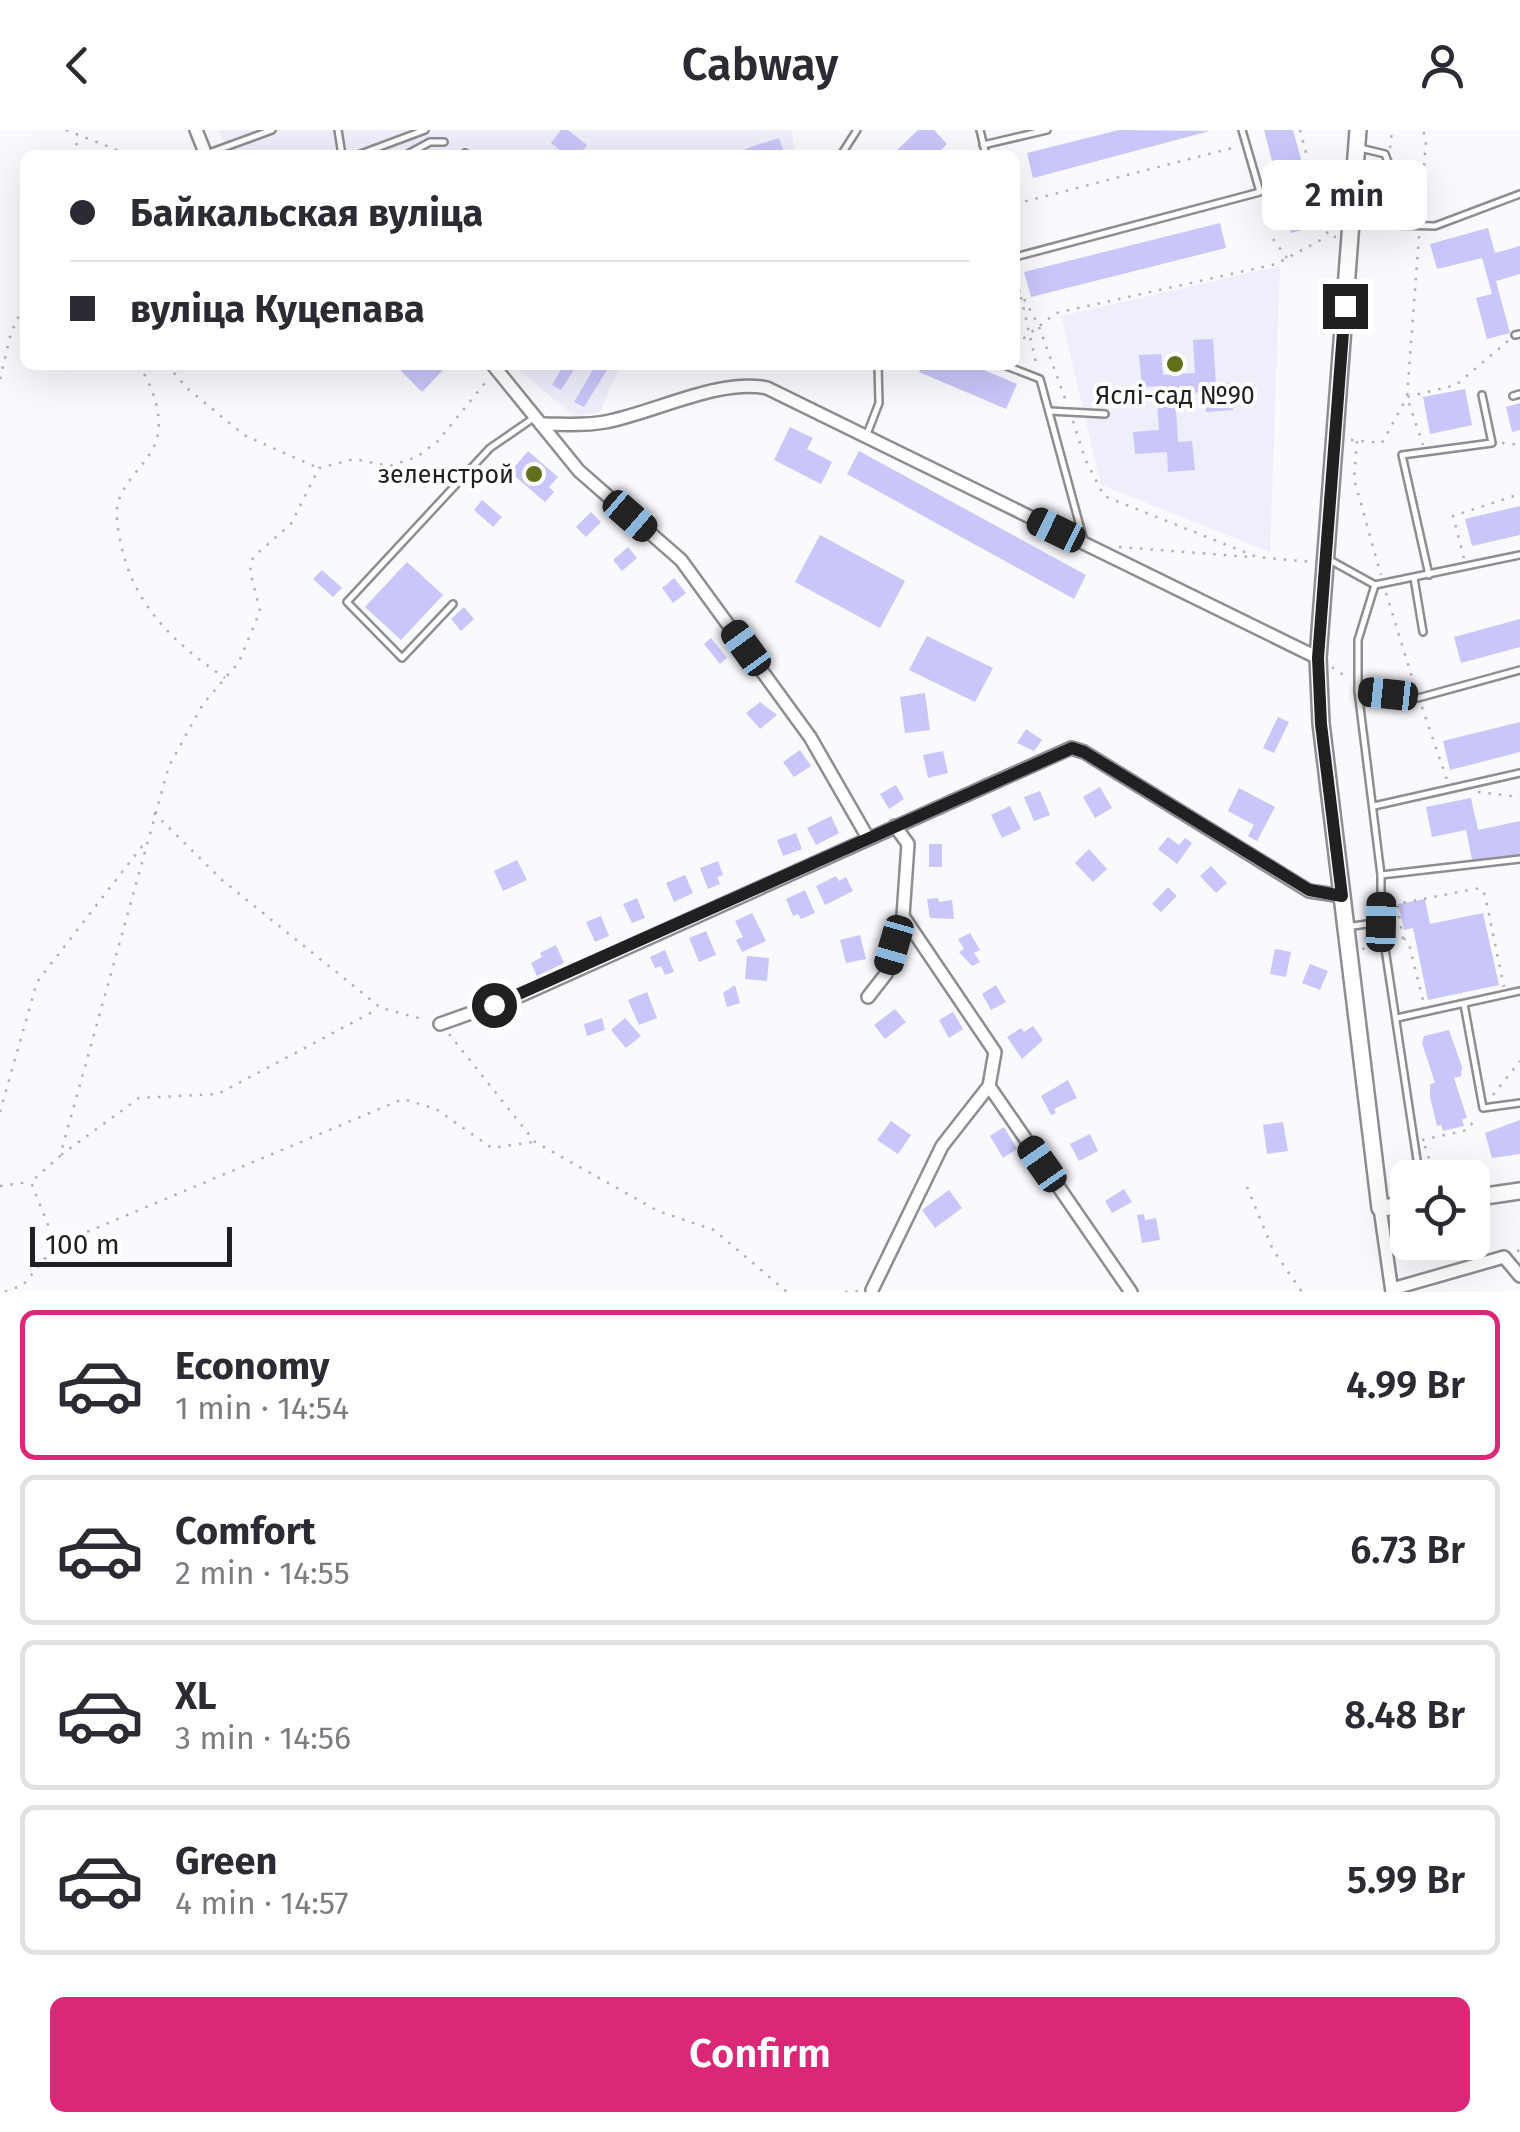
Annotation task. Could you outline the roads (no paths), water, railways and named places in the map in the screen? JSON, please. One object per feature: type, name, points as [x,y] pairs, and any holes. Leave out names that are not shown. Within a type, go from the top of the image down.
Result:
[{"type":"main road","points":[[1358,130],[1318,658],[1321,724],[1380,1208],[1390,1207]]},
{"type":"main road","points":[[1490,1195],[1520,1191]]},
{"type":"street","points":[[499,370],[579,471],[681,560],[810,736],[868,838]]},
{"type":"street","points":[[538,421],[602,423],[750,384],[767,388],[1318,658]]},
{"type":"street","points":[[440,1024],[522,995],[1072,748],[1309,890],[1342,896]]},
{"type":"street","points":[[868,997],[886,974],[902,916],[908,844],[895,826]]},
{"type":"street","points":[[872,1290],[942,1146],[989,1086],[995,1052],[902,916]]},
{"type":"street","points":[[989,1086],[1132,1292]]},
{"type":"street","points":[[1380,1208],[1392,1290],[1504,1257],[1520,1276]]},
{"type":"lane","points":[[371,150],[425,130]]},
{"type":"lane","points":[[843,130],[850,137]]},
{"type":"lane","points":[[844,150],[858,130]]},
{"type":"lane","points":[[980,130],[985,150]]},
{"type":"lane","points":[[984,145],[1047,130]]},
{"type":"lane","points":[[1020,255],[1260,192],[1242,130]]},
{"type":"lane","points":[[216,150],[266,131]]},
{"type":"lane","points":[[415,150],[430,142],[444,142]]},
{"type":"lane","points":[[1357,147],[1385,154],[1391,170],[1396,225],[1435,226],[1520,194]]},
{"type":"lane","points":[[866,437],[879,403],[878,370]]},
{"type":"lane","points":[[1016,370],[1040,380],[1084,544]]},
{"type":"lane","points":[[1428,575],[1402,455],[1492,443],[1482,395]]},
{"type":"lane","points":[[1050,411],[1105,414]]},
{"type":"lane","points":[[454,604],[402,658],[347,602],[490,448],[538,421]]},
{"type":"lane","points":[[1326,560],[1375,585],[1520,554]]},
{"type":"lane","points":[[1414,578],[1423,632]]},
{"type":"lane","points":[[1375,585],[1358,640],[1358,688],[1382,874],[1381,922],[1417,1160]]},
{"type":"lane","points":[[1358,688],[1418,698],[1520,670]]},
{"type":"lane","points":[[1374,806],[1520,773]]},
{"type":"lane","points":[[1382,874],[1520,859]]},
{"type":"lane","points":[[1346,927],[1381,922]]},
{"type":"lane","points":[[1397,1018],[1520,991]]},
{"type":"lane","points":[[1464,1004],[1483,1108],[1520,1103]]},
{"type":"place","name":"Яслі-сад №90","points":[[1175,364]]},
{"type":"place","name":"зеленстрой","points":[[534,474]]}]
